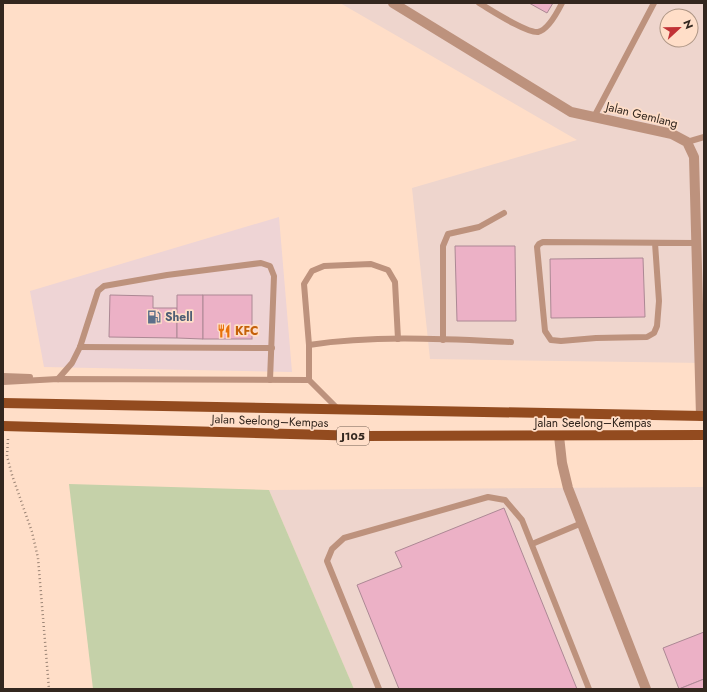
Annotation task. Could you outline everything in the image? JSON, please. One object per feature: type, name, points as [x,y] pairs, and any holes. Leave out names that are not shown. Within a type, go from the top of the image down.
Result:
[{"type":"main road","name":"Jalan Seelong–Kempas","points":[[3,403],[337,408],[389,411],[702,416]]},
{"type":"main road","name":"Jalan Seelong–Kempas","points":[[6,426],[364,436],[703,438]]},
{"type":"street","name":"Jalan Gemlang","points":[[393,3],[571,112],[672,134],[687,142],[694,157],[696,243],[701,320],[702,416]]},
{"type":"street","points":[[559,436],[562,463],[568,488],[646,689]]},
{"type":"lane","points":[[479,3],[525,30],[539,32],[546,27],[562,3]]},
{"type":"lane","points":[[594,117],[654,3]]},
{"type":"lane","points":[[687,142],[704,137]]},
{"type":"lane","points":[[443,340],[442,246],[448,234],[479,227],[504,213]]},
{"type":"lane","points":[[655,243],[659,301],[657,326],[654,333],[646,337],[596,338],[561,341],[551,340],[545,331],[537,247],[539,244],[543,242],[696,243]]},
{"type":"lane","points":[[3,382],[58,379],[72,363],[80,346],[98,291],[104,286],[167,275],[261,263],[270,266],[274,276],[270,380]]},
{"type":"lane","points":[[337,408],[309,380],[309,345],[304,284],[312,271],[324,266],[371,264],[388,270],[395,282],[398,339]]},
{"type":"lane","points":[[309,345],[335,341],[398,339],[511,342]]},
{"type":"lane","points":[[80,346],[272,348]]},
{"type":"lane","points":[[3,376],[58,379],[309,380]]},
{"type":"lane","points":[[380,689],[327,561],[332,549],[344,538],[488,497],[505,500],[522,520],[589,689]]},
{"type":"lane","points":[[532,544],[582,523]]},
{"type":"path","points":[[6,426],[7,456],[32,532],[38,558],[49,689]]},
{"type":"shaded area","points":[[340,3],[704,3],[704,363],[430,359],[412,188],[577,140]]},
{"type":"shaded area","points":[[279,217],[292,372],[44,367],[30,291]]},
{"type":"shaded area","points":[[704,487],[704,689],[354,689],[269,490]]},
{"type":"green space","points":[[69,484],[269,490],[354,689],[93,689]]},
{"type":"building","points":[[529,3],[553,3],[547,13]]},
{"type":"building","points":[[455,246],[515,246],[516,321],[457,321]]},
{"type":"building","points":[[643,258],[645,317],[551,318],[550,259]]},
{"type":"building","points":[[110,295],[153,296],[153,308],[177,308],[177,338],[109,337]]},
{"type":"building","points":[[177,295],[203,295],[203,339],[177,338]]},
{"type":"building","points":[[203,295],[252,295],[252,339],[203,339]]},
{"type":"building","points":[[504,508],[577,689],[399,689],[357,585],[402,567],[395,552]]},
{"type":"building","points":[[704,632],[704,679],[679,689],[663,648]]},
{"type":"building","points":[[704,679],[704,689],[679,689]]},
{"type":"place","name":"Shell","points":[[154,317]]},
{"type":"place","name":"KFC","points":[[224,331]]}]
